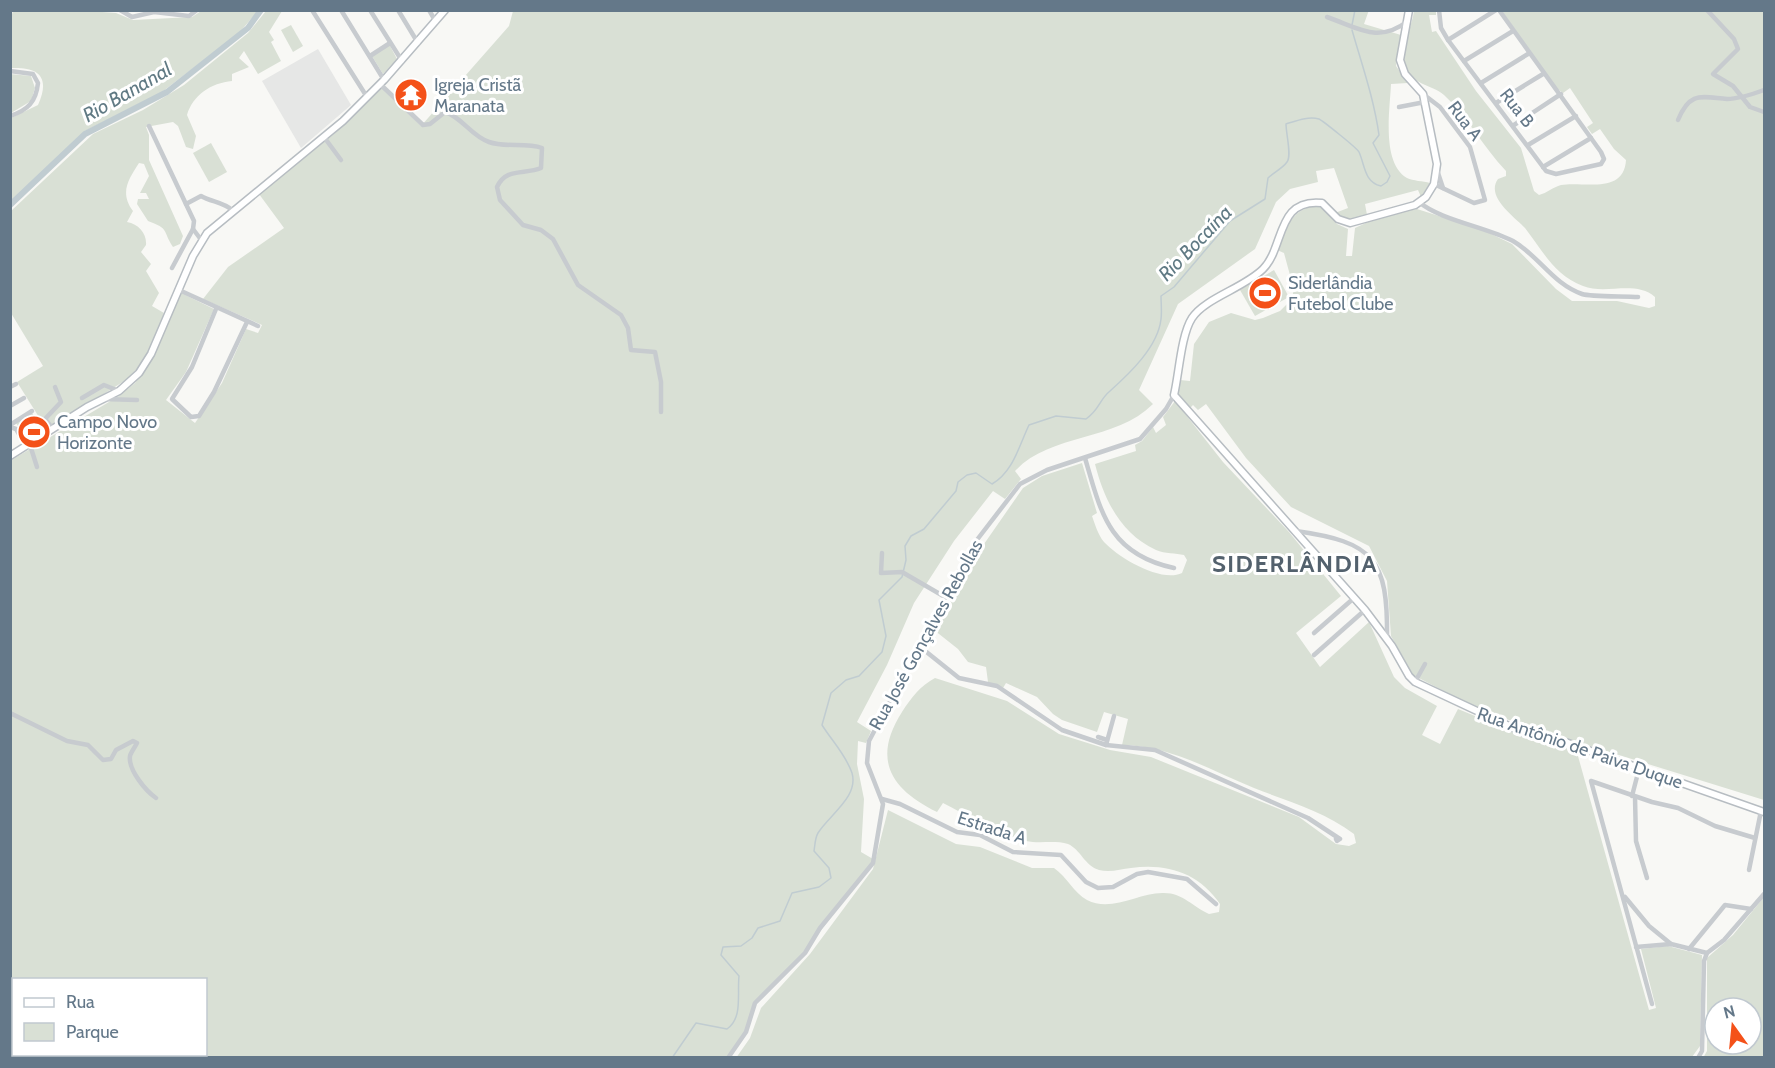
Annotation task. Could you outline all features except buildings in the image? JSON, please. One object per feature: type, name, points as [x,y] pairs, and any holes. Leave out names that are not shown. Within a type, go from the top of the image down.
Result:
[{"type":"street","points":[[120,10],[132,17],[154,12],[189,16],[197,10]]},
{"type":"street","points":[[312,10],[368,97]]},
{"type":"street","points":[[341,10],[370,56],[382,82],[423,125],[430,124],[446,112],[473,134],[489,142],[542,148],[540,168],[514,172],[503,178],[497,187],[498,195],[523,225],[541,230],[553,239],[578,285],[621,315],[628,328],[631,350],[655,352],[662,382],[661,412]]},
{"type":"street","points":[[370,10],[402,61]]},
{"type":"street","points":[[398,10],[418,43]]},
{"type":"street","points":[[429,10],[436,22]]},
{"type":"street","points":[[10,456],[102,399],[119,391],[139,373],[147,361],[202,241],[232,210],[324,137],[368,97],[445,10]]},
{"type":"street","points":[[1409,10],[1400,51],[1400,64],[1423,94],[1437,169],[1445,190]]},
{"type":"street","points":[[1448,40],[1497,10],[1543,74],[1561,94],[1602,153],[1603,161],[1596,166],[1556,174],[1549,173],[1543,167],[1591,138]]},
{"type":"street","points":[[1707,10],[1734,39],[1738,49],[1713,74],[1731,84],[1755,110],[1764,112]]},
{"type":"street","name":"Rua B","points":[[1441,11],[1441,28],[1448,40],[1514,125],[1543,167]]},
{"type":"street","points":[[1327,17],[1370,33],[1386,33],[1408,21]]},
{"type":"street","points":[[1464,61],[1513,31]]},
{"type":"street","points":[[370,56],[390,43]]},
{"type":"street","points":[[1480,83],[1528,54]]},
{"type":"street","points":[[10,71],[33,74],[38,83],[33,102],[10,116]]},
{"type":"street","points":[[1496,103],[1543,74]]},
{"type":"street","points":[[1678,120],[1686,105],[1696,98],[1740,96],[1764,90]]},
{"type":"street","name":"Rua A","points":[[1423,94],[1435,104],[1470,147],[1485,195],[1483,202],[1474,203],[1445,190]]},
{"type":"street","points":[[1514,125],[1561,94]]},
{"type":"street","points":[[1399,107],[1435,104]]},
{"type":"street","points":[[1528,145],[1576,116]]},
{"type":"street","points":[[149,126],[194,221],[193,229],[172,268]]},
{"type":"street","points":[[324,137],[340,160]]},
{"type":"street","points":[[1437,169],[1434,184],[1419,202],[1514,242],[1561,283],[1576,292],[1588,296],[1611,294],[1638,297]]},
{"type":"street","points":[[1434,184],[1445,190]]},
{"type":"street","points":[[186,204],[201,196],[211,203],[226,205],[232,210]]},
{"type":"street","name":"Rua José Gonçalves Rebollas","points":[[728,1058],[746,1032],[755,1003],[805,953],[820,928],[873,863],[883,809],[882,799],[867,763],[868,747],[876,726],[973,545],[1023,482],[1047,470],[1140,439],[1166,409],[1174,395],[1192,318],[1204,307],[1243,285],[1263,268],[1284,222],[1292,212],[1308,204],[1322,203],[1338,219],[1348,223],[1419,202]]},
{"type":"street","points":[[193,229],[202,241]]},
{"type":"street","points":[[178,290],[258,326]]},
{"type":"street","points":[[216,309],[192,367],[172,399],[191,417],[197,417],[214,392],[246,322]]},
{"type":"street","points":[[82,398],[104,385],[119,391]]},
{"type":"street","points":[[53,429],[45,419],[61,402],[55,387]]},
{"type":"street","points":[[1174,395],[1365,610],[1387,638],[1415,682],[1425,664]]},
{"type":"street","points":[[10,406],[24,398]]},
{"type":"street","points":[[102,399],[137,400]]},
{"type":"street","points":[[32,411],[10,426],[16,429],[28,446],[37,467]]},
{"type":"street","points":[[1085,458],[1109,529],[1135,552],[1157,564],[1174,568]]},
{"type":"street","points":[[1294,531],[1318,534],[1352,544],[1369,555],[1380,571],[1385,585],[1387,638]]},
{"type":"street","points":[[882,553],[882,573],[902,572],[945,597]]},
{"type":"street","points":[[1314,633],[1354,598]]},
{"type":"street","points":[[1314,655],[1365,610]]},
{"type":"street","points":[[919,646],[959,678],[997,686],[1054,726],[1107,742],[1146,748],[1161,753],[1308,818],[1336,838]]},
{"type":"street","name":"Rua Antônio de Paiva Duque","points":[[1415,682],[1517,730],[1568,743],[1763,811]]},
{"type":"street","points":[[10,714],[67,741],[88,745],[103,760],[111,759],[116,750],[133,741],[137,743],[130,755],[131,765],[148,792],[156,798]]},
{"type":"street","points":[[1107,742],[1114,716]]},
{"type":"street","points":[[1098,737],[1107,742]]},
{"type":"street","points":[[1639,769],[1633,796],[1636,841],[1647,878]]},
{"type":"street","points":[[1652,1004],[1590,785],[1591,780],[1633,796],[1678,808],[1715,826],[1755,838]]},
{"type":"street","name":"Estrada A","points":[[882,799],[900,804],[957,832],[980,835],[1018,853],[1061,855],[1086,882],[1098,888],[1113,887],[1144,873],[1182,877],[1191,881],[1216,904]]},
{"type":"street","points":[[1749,870],[1763,811]]},
{"type":"street","points":[[1621,890],[1649,926],[1671,944]]},
{"type":"street","points":[[1698,1058],[1702,1051],[1704,962],[1707,954],[1724,940],[1764,894]]},
{"type":"street","points":[[1689,949],[1725,905],[1750,909]]},
{"type":"street","points":[[1636,946],[1671,944],[1707,954]]},
{"type":"shaded area","points":[[318,49],[351,105],[301,148],[262,81]]},
{"type":"green space","points":[[1369,10],[1364,24],[1401,35],[1396,66],[1408,83],[1391,84],[1389,135],[1393,160],[1399,171],[1407,178],[1430,183],[1421,197],[1418,190],[1365,204],[1367,215],[1345,220],[1335,213],[1348,208],[1334,168],[1316,171],[1318,182],[1290,189],[1276,202],[1255,249],[1178,304],[1139,390],[1153,404],[1138,416],[1120,425],[1064,443],[1029,459],[1015,471],[1021,479],[1005,499],[993,491],[954,541],[914,603],[887,665],[857,722],[871,731],[866,743],[858,741],[857,764],[864,799],[861,852],[873,859],[870,867],[805,951],[754,1003],[745,1032],[727,1057],[11,1057],[10,461],[119,396],[135,383],[153,358],[181,293],[214,309],[186,372],[166,400],[195,423],[222,383],[246,329],[258,333],[262,325],[203,299],[228,267],[284,228],[259,194],[334,134],[382,88],[421,126],[509,26],[513,11]]},
{"type":"green space","points":[[14,11],[116,13],[133,20],[192,17],[201,11],[258,11],[239,33],[162,92],[85,131],[11,201],[11,118],[38,105],[43,87],[40,75],[35,72],[28,69],[11,68],[11,15]]},
{"type":"green space","points":[[266,11],[282,11],[269,32],[274,40],[271,42],[281,61],[258,74],[244,51],[239,58],[249,67],[232,74],[232,81],[210,87],[198,96],[187,115],[196,136],[193,149],[186,147],[178,126],[173,122],[146,127],[149,135],[149,160],[183,236],[180,244],[173,247],[163,228],[148,221],[137,204],[138,199],[149,199],[146,193],[140,193],[149,176],[144,164],[139,163],[127,186],[127,198],[133,211],[127,222],[139,227],[144,233],[146,245],[141,252],[151,264],[146,271],[159,293],[152,306],[164,313],[146,358],[129,378],[47,430],[17,382],[43,366],[11,313],[11,211],[93,134],[143,110],[184,85],[248,33]]},
{"type":"green space","points":[[1414,11],[1436,11],[1436,15],[1429,15],[1432,32],[1436,31],[1476,91],[1521,148],[1534,191],[1539,195],[1561,185],[1610,182],[1624,171],[1626,160],[1614,149],[1600,129],[1592,134],[1587,127],[1593,123],[1570,88],[1563,93],[1556,88],[1502,11],[1764,11],[1764,800],[1519,724],[1465,702],[1413,675],[1391,636],[1387,581],[1369,546],[1291,507],[1246,458],[1206,404],[1198,410],[1193,405],[1190,408],[1177,393],[1180,380],[1190,381],[1194,344],[1209,322],[1231,313],[1255,320],[1263,318],[1280,311],[1291,300],[1294,290],[1284,253],[1277,250],[1291,220],[1303,210],[1320,205],[1337,224],[1348,229],[1346,256],[1352,256],[1355,228],[1383,215],[1417,209],[1483,230],[1512,244],[1556,289],[1572,301],[1617,301],[1649,308],[1655,306],[1655,297],[1639,289],[1592,288],[1564,276],[1525,228],[1498,200],[1495,186],[1498,179],[1506,176],[1506,171],[1453,104],[1439,91],[1412,77],[1408,72],[1404,52]]},
{"type":"green space","points":[[291,25],[303,46],[293,52],[281,30]]},
{"type":"green space","points":[[389,44],[397,59],[383,74],[372,56]]},
{"type":"green space","points":[[10,74],[31,76],[35,88],[31,101],[11,113]]},
{"type":"green space","points":[[211,143],[227,172],[209,182],[193,153]]},
{"type":"green space","name":"Siderlândia Futebol Clube","points":[[1274,270],[1289,297],[1255,316],[1240,290]]},
{"type":"green space","points":[[1175,401],[1223,462],[1289,532],[1341,596],[1296,633],[1320,667],[1369,622],[1394,677],[1405,688],[1437,706],[1422,735],[1440,744],[1458,709],[1521,735],[1576,749],[1649,1010],[1656,1008],[1641,949],[1668,946],[1702,955],[1700,1046],[1692,1057],[736,1058],[750,1038],[761,1008],[810,954],[873,869],[888,810],[956,844],[980,847],[1032,868],[1054,868],[1082,897],[1096,903],[1116,903],[1164,893],[1177,895],[1209,914],[1219,912],[1220,904],[1212,893],[1181,872],[1157,867],[1099,870],[1090,865],[1068,844],[1031,842],[1015,838],[983,825],[943,803],[937,812],[907,793],[897,783],[891,771],[887,758],[888,744],[893,729],[909,702],[920,689],[935,678],[1007,701],[1059,734],[1110,750],[1151,757],[1299,817],[1336,844],[1349,846],[1356,843],[1354,834],[1343,826],[1306,808],[1174,754],[1140,746],[1122,745],[1128,719],[1104,712],[1097,732],[1062,720],[1037,697],[1006,683],[1003,688],[988,682],[986,667],[968,662],[958,649],[934,630],[975,557],[1023,488],[1042,476],[1082,463],[1097,513],[1092,516],[1104,542],[1120,555],[1152,572],[1163,575],[1182,573],[1187,560],[1184,555],[1156,550],[1144,543],[1133,535],[1116,515],[1103,490],[1095,464],[1136,451],[1135,445],[1142,441],[1153,427],[1156,433],[1166,425],[1163,417]]},
{"type":"green space","points":[[32,413],[45,432],[30,443],[16,423]]},
{"type":"green space","points":[[1764,897],[1764,1057],[1703,1058],[1704,1056],[1763,1056],[1763,996],[1707,996],[1707,958],[1733,935]]},
{"type":"waterway","name":"Rio Bananal","points":[[10,205],[85,134],[167,92],[248,28],[261,10]]},
{"type":"waterway","name":"Rio Bocaína","points":[[1352,25],[1355,10]]},
{"type":"waterway","name":"Rio Bocaína","points":[[672,1058],[696,1023],[727,1029],[735,1019],[739,976],[721,955],[723,947],[741,946],[752,938],[758,928],[780,921],[792,893],[819,887],[831,878],[829,868],[814,851],[816,839],[823,826],[847,798],[853,782],[846,760],[822,725],[831,693],[846,680],[859,676],[882,652],[886,636],[879,600],[902,577],[906,560],[905,546],[911,536],[924,529],[956,491],[958,482],[967,475],[976,473],[992,484],[999,479],[1015,458],[1029,425],[1056,416],[1086,419],[1094,412],[1106,394],[1126,377],[1149,350],[1159,329],[1161,296],[1174,287],[1230,221],[1265,199],[1268,178],[1288,159],[1286,124],[1306,118],[1319,119],[1359,152],[1371,181],[1381,186],[1387,182],[1390,176],[1373,143],[1379,135],[1377,122],[1352,30]]},
{"type":"place","name":"Igreja Cristã Maranata","points":[[411,95]]},
{"type":"place","name":"Siderlândia Futebol Clube","points":[[1265,293]]},
{"type":"place","name":"Campo Novo Horizonte","points":[[34,432]]},
{"type":"district","name":"SIDERLÂNDIA","points":[[1295,563]]}]
